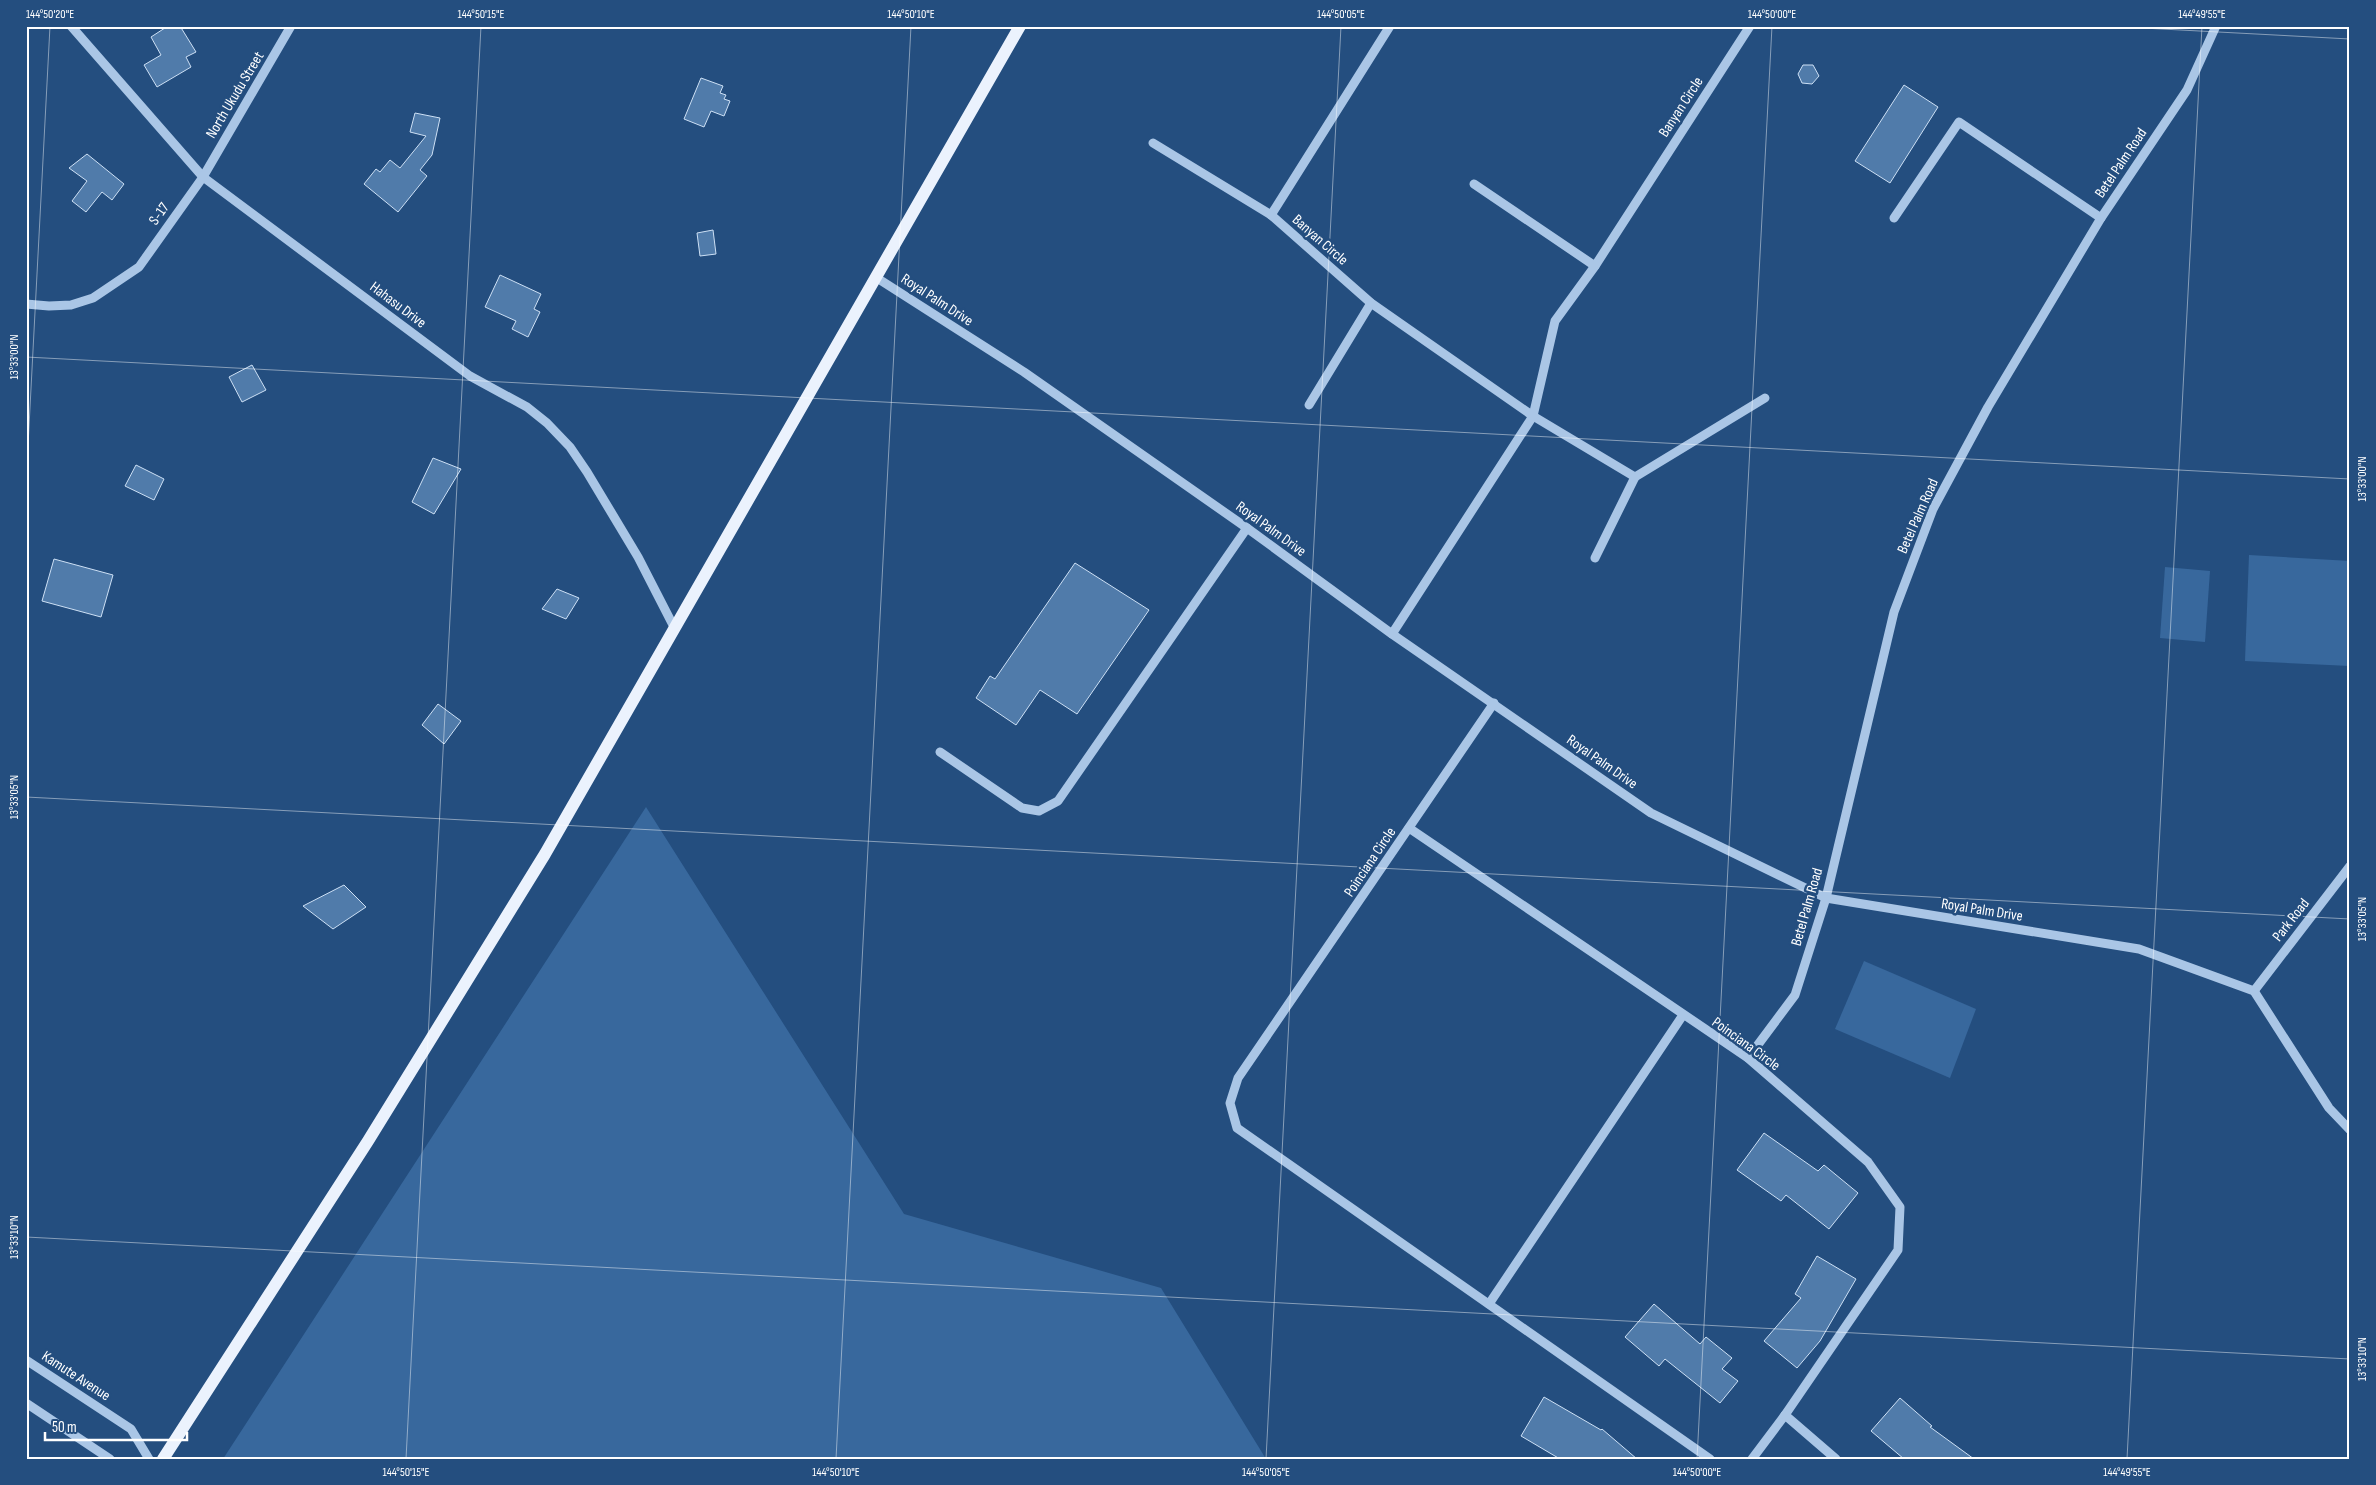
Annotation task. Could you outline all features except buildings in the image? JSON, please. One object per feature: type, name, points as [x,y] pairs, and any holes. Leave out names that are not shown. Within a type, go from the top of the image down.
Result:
[{"type":"main road","points":[[163,1459],[308,1237],[439,1028],[555,837],[1020,26]]},
{"type":"street","name":"Hahasu Drive","points":[[71,26],[202,177],[470,376],[527,407],[547,423],[570,447],[587,472],[638,557],[675,628]]},
{"type":"street","name":"North Ukudu Street","points":[[202,177],[291,26]]},
{"type":"street","name":"Banyan Circle","points":[[1390,26],[1271,215],[1371,303],[1533,416]]},
{"type":"street","name":"Banyan Circle","points":[[1392,634],[1533,416],[1555,322],[1595,266],[1750,26]]},
{"type":"street","name":"Betel Palm Road","points":[[1748,1058],[1795,995],[1826,898],[1894,612],[1933,509],[1988,407],[2101,218],[2187,90],[2216,26]]},
{"type":"street","points":[[1894,218],[1959,122],[2101,218]]},
{"type":"street","points":[[1153,143],[1271,215]]},
{"type":"street","name":"S-17","points":[[26,304],[48,306],[71,305],[93,298],[139,267],[202,177]]},
{"type":"street","points":[[1474,184],[1595,266]]},
{"type":"street","name":"Royal Palm Drive","points":[[877,278],[1024,372],[1247,528],[1392,634],[1651,813],[1826,898],[2140,950],[2254,991]]},
{"type":"street","points":[[1309,405],[1371,303]]},
{"type":"street","points":[[1595,558],[1635,477],[1765,398]]},
{"type":"street","points":[[1533,416],[1635,477]]},
{"type":"street","points":[[940,752],[1022,808],[1039,811],[1058,801],[1247,528]]},
{"type":"street","points":[[1409,828],[1494,703]]},
{"type":"street","name":"Poinciana Circle","points":[[1710,1459],[1237,1128],[1230,1103],[1238,1078],[1409,828],[1683,1016],[1748,1058],[1868,1162],[1900,1207],[1898,1250],[1785,1415],[1752,1459]]},
{"type":"street","name":"Park Road","points":[[2254,991],[2350,866]]},
{"type":"street","points":[[2254,991],[2329,1108],[2350,1130]]},
{"type":"street","points":[[1489,1304],[1683,1016]]},
{"type":"street","name":"Kamute Avenue","points":[[26,1360],[131,1429],[149,1459]]},
{"type":"street","points":[[26,1403],[110,1459]]},
{"type":"street","points":[[1785,1415],[1836,1459]]},
{"type":"shaded area","points":[[2249,555],[2350,561],[2350,666],[2245,661]]},
{"type":"shaded area","points":[[2165,567],[2210,571],[2205,642],[2160,638]]},
{"type":"shaded area","points":[[646,807],[904,1214],[1161,1288],[1266,1459],[223,1459]]},
{"type":"shaded area","points":[[1864,961],[1976,1009],[1950,1078],[1835,1029]]}]
